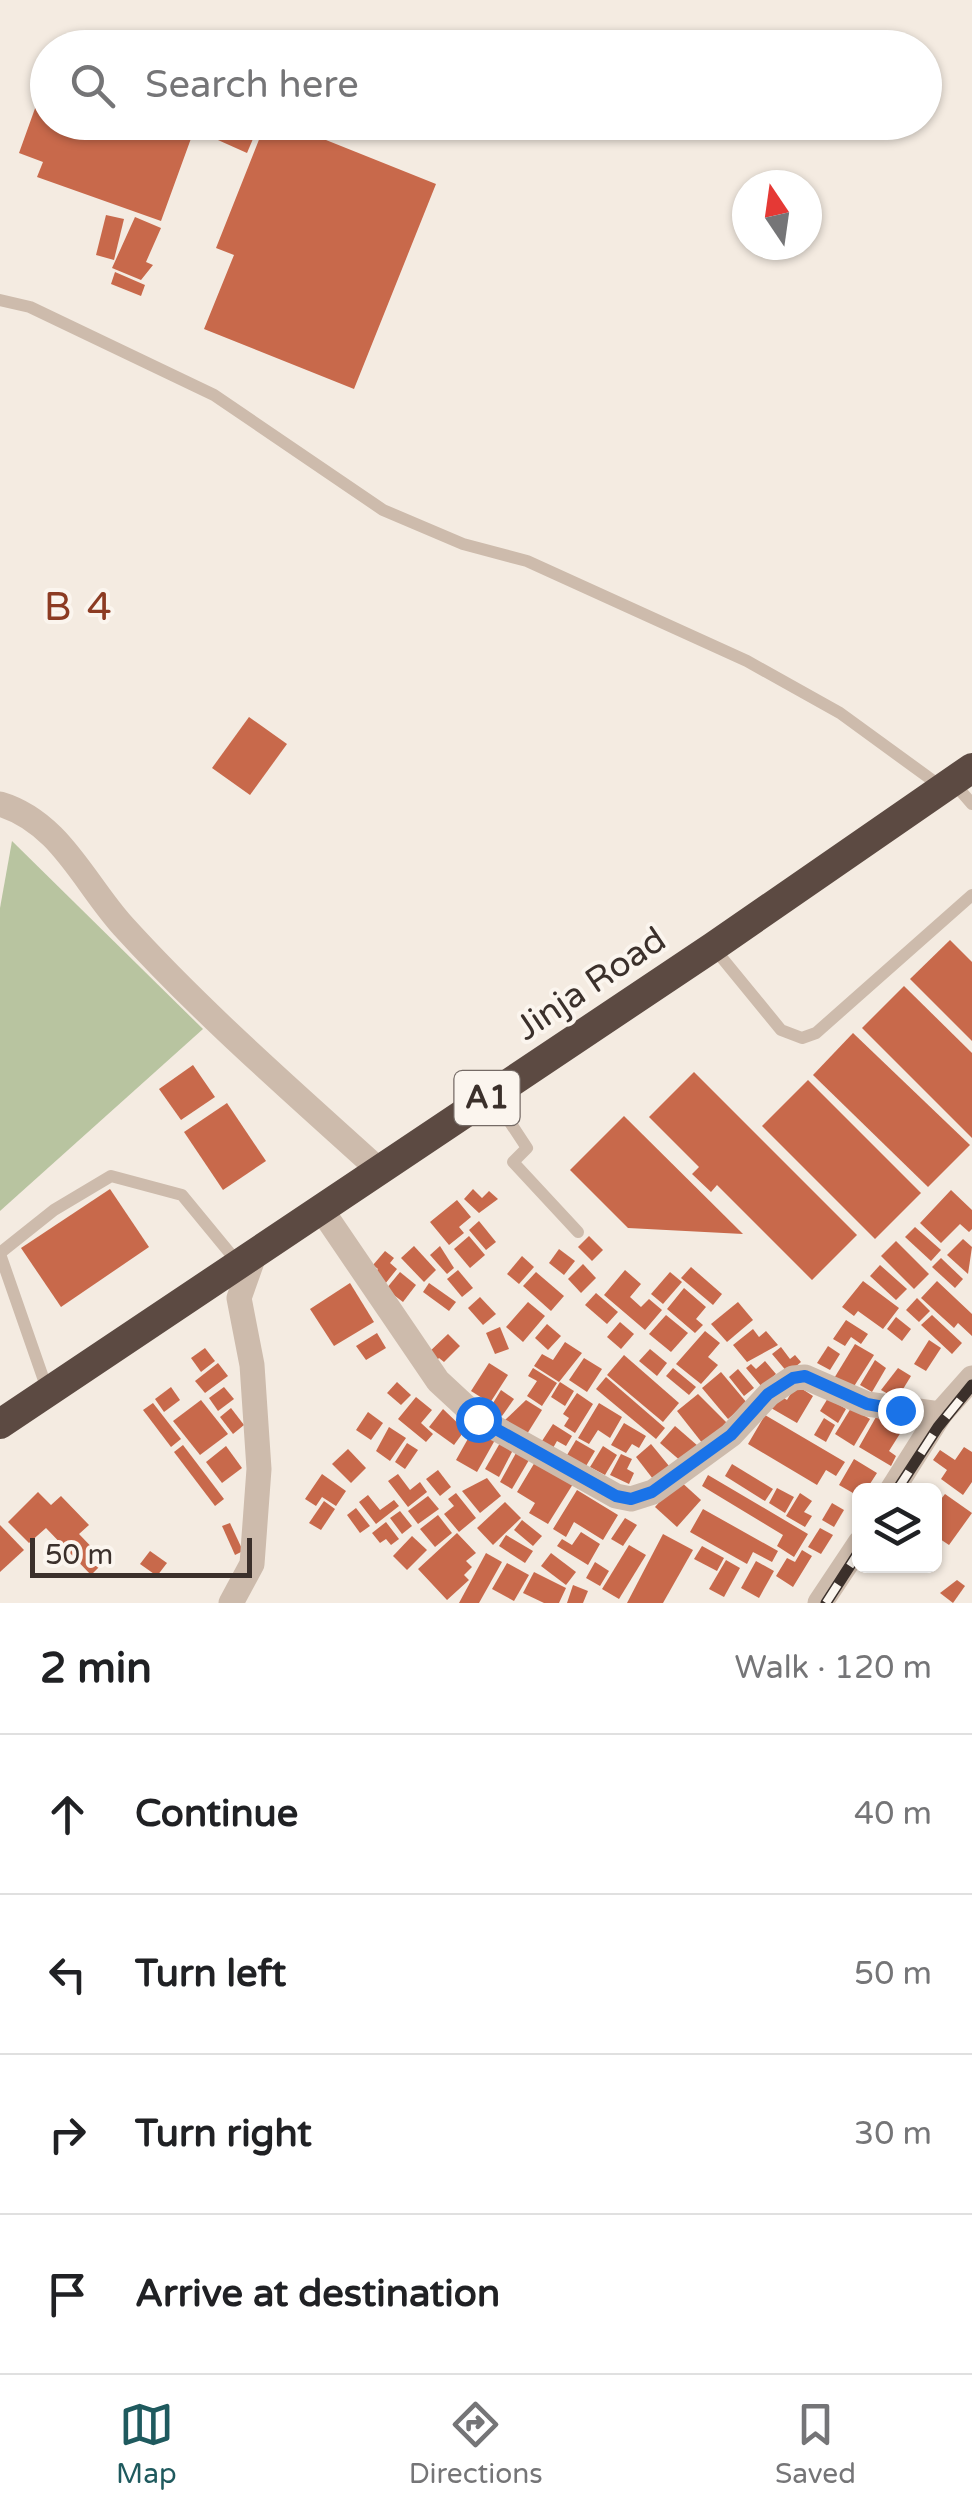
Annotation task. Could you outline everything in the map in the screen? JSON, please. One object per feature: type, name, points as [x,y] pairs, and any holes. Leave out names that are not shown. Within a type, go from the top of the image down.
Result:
[{"type":"highway","name":"Jinja Road","points":[[0,1424],[713,948],[956,779]]},
{"type":"street","points":[[0,804],[39,823],[69,854],[122,925],[233,1037],[379,1170]]},
{"type":"street","points":[[321,1209],[438,1381],[478,1419],[616,1496],[631,1499],[652,1492],[731,1435],[768,1394],[793,1378],[805,1376],[867,1404],[940,1414]]},
{"type":"street","points":[[231,1603],[252,1564],[260,1468],[252,1366],[239,1298],[247,1258]]},
{"type":"street","points":[[896,1483],[940,1414],[972,1378]]},
{"type":"street","points":[[820,1603],[852,1555]]},
{"type":"lane","points":[[0,300],[30,307],[214,396],[383,510],[463,544],[544,568],[747,662],[956,779],[972,804]]},
{"type":"lane","points":[[713,948],[781,1030],[802,1038],[816,1033],[972,895]]},
{"type":"lane","points":[[492,1095],[527,1148],[512,1162],[578,1232]]},
{"type":"lane","points":[[48,1392],[0,1254],[54,1210],[111,1176],[182,1194],[247,1258]]},
{"type":"green space","points":[[12,841],[203,1029],[0,1211],[0,908]]},
{"type":"building","points":[[30,122],[30,140],[190,140],[161,221],[37,177],[43,162],[19,153]]},
{"type":"building","points":[[218,140],[252,140],[247,153]]},
{"type":"building","points":[[259,140],[326,140],[436,184],[354,389],[204,329],[234,255],[216,248]]},
{"type":"building","points":[[106,215],[124,219],[114,260],[96,255]]},
{"type":"building","points":[[135,217],[161,228],[146,262],[153,265],[141,280],[112,268]]},
{"type":"building","points":[[115,272],[145,285],[141,296],[111,284]]},
{"type":"building","points":[[249,717],[287,744],[250,795],[212,768]]},
{"type":"building","points":[[950,940],[972,962],[972,1041],[910,979]]},
{"type":"building","points":[[904,986],[972,1053],[972,1138],[862,1028]]},
{"type":"building","points":[[853,1033],[970,1145],[928,1187],[813,1075]]},
{"type":"building","points":[[193,1065],[215,1097],[181,1120],[159,1089]]},
{"type":"building","points":[[694,1072],[857,1235],[812,1280],[717,1185],[711,1192],[692,1174],[699,1167],[649,1117]]},
{"type":"building","points":[[808,1080],[921,1193],[875,1239],[762,1126]]},
{"type":"building","points":[[227,1103],[266,1161],[223,1190],[184,1132]]},
{"type":"building","points":[[624,1116],[743,1234],[628,1228],[570,1170]]},
{"type":"building","points":[[110,1189],[149,1247],[61,1307],[21,1248]]},
{"type":"building","points":[[473,1189],[482,1198],[489,1191],[498,1199],[479,1213],[464,1199]]},
{"type":"building","points":[[951,1190],[972,1210],[972,1229],[969,1232],[960,1224],[941,1243],[920,1223]]},
{"type":"building","points":[[457,1200],[471,1217],[459,1227],[464,1233],[449,1245],[430,1222]]},
{"type":"building","points":[[479,1221],[496,1242],[486,1250],[469,1230]]},
{"type":"building","points":[[915,1227],[941,1250],[931,1261],[905,1237]]},
{"type":"building","points":[[469,1236],[485,1255],[470,1268],[454,1249]]},
{"type":"building","points":[[589,1236],[603,1250],[592,1261],[578,1247]]},
{"type":"building","points":[[963,1239],[972,1247],[968,1274],[947,1255]]},
{"type":"building","points":[[896,1241],[929,1274],[914,1289],[881,1256]]},
{"type":"building","points":[[414,1246],[436,1270],[424,1282],[401,1258]]},
{"type":"building","points":[[440,1246],[454,1268],[447,1274],[430,1255]]},
{"type":"building","points":[[559,1249],[575,1261],[564,1275],[549,1263]]},
{"type":"building","points":[[385,1251],[394,1258],[390,1263],[397,1269],[385,1284],[373,1275],[378,1269],[373,1265]]},
{"type":"building","points":[[522,1256],[534,1267],[519,1284],[507,1274]]},
{"type":"building","points":[[941,1258],[963,1279],[955,1288],[932,1267]]},
{"type":"building","points":[[583,1264],[596,1278],[581,1293],[568,1279]]},
{"type":"building","points":[[880,1265],[907,1289],[896,1300],[870,1276]]},
{"type":"building","points":[[691,1267],[722,1294],[713,1305],[681,1278]]},
{"type":"building","points":[[458,1270],[473,1288],[462,1297],[447,1279]]},
{"type":"building","points":[[625,1270],[641,1284],[630,1297],[641,1307],[649,1299],[662,1310],[645,1330],[604,1295]]},
{"type":"building","points":[[400,1272],[416,1285],[403,1302],[386,1289]]},
{"type":"building","points":[[536,1272],[564,1296],[551,1311],[523,1286]]},
{"type":"building","points":[[670,1272],[682,1282],[663,1304],[651,1294]]},
{"type":"building","points":[[863,1281],[899,1308],[883,1329],[858,1311],[854,1316],[842,1307]]},
{"type":"building","points":[[937,1281],[972,1314],[972,1336],[958,1323],[954,1328],[921,1298]]},
{"type":"building","points":[[350,1283],[374,1322],[334,1346],[310,1309]]},
{"type":"building","points":[[429,1283],[456,1302],[449,1311],[423,1292]]},
{"type":"building","points":[[684,1288],[706,1307],[696,1319],[703,1325],[695,1333],[667,1309]]},
{"type":"building","points":[[596,1293],[618,1312],[607,1324],[585,1305]]},
{"type":"building","points":[[480,1297],[496,1314],[483,1325],[468,1308]]},
{"type":"building","points":[[917,1298],[930,1311],[919,1322],[906,1310]]},
{"type":"building","points":[[528,1302],[545,1316],[523,1342],[506,1327]]},
{"type":"building","points":[[738,1302],[753,1320],[727,1342],[711,1324]]},
{"type":"building","points":[[666,1315],[688,1333],[671,1352],[649,1334]]},
{"type":"building","points":[[932,1315],[962,1343],[952,1354],[921,1325]]},
{"type":"building","points":[[896,1317],[911,1329],[902,1341],[887,1329]]},
{"type":"building","points":[[846,1320],[868,1334],[861,1344],[851,1337],[845,1346],[833,1339]]},
{"type":"building","points":[[620,1322],[634,1334],[621,1349],[607,1337]]},
{"type":"building","points":[[547,1324],[561,1336],[548,1350],[535,1338]]},
{"type":"building","points":[[500,1327],[509,1349],[495,1354],[486,1333]]},
{"type":"building","points":[[753,1329],[759,1337],[766,1331],[778,1345],[747,1362],[733,1345]]},
{"type":"building","points":[[705,1331],[720,1343],[708,1357],[718,1365],[701,1384],[676,1364]]},
{"type":"building","points":[[377,1333],[386,1348],[366,1360],[356,1346]]},
{"type":"building","points":[[448,1334],[460,1346],[444,1362],[439,1358],[435,1362],[427,1354]]},
{"type":"building","points":[[929,1340],[941,1348],[926,1371],[914,1364]]},
{"type":"building","points":[[565,1342],[582,1353],[559,1382],[534,1366],[542,1354],[553,1360]]},
{"type":"building","points":[[855,1344],[874,1355],[851,1391],[833,1380]]},
{"type":"building","points":[[828,1346],[840,1354],[830,1370],[817,1363]]},
{"type":"building","points":[[781,1347],[790,1359],[795,1355],[801,1362],[788,1373],[772,1354]]},
{"type":"building","points":[[205,1348],[215,1361],[201,1372],[191,1358]]},
{"type":"building","points":[[650,1349],[667,1363],[657,1376],[639,1361]]},
{"type":"building","points":[[624,1355],[679,1403],[663,1422],[607,1375]]},
{"type":"building","points":[[584,1358],[602,1369],[587,1392],[569,1380]]},
{"type":"building","points":[[875,1360],[886,1368],[872,1392],[860,1385]]},
{"type":"building","points":[[765,1361],[776,1374],[762,1387],[746,1368],[751,1364],[756,1369]]},
{"type":"building","points":[[218,1363],[228,1376],[205,1393],[195,1381]]},
{"type":"building","points":[[489,1363],[508,1375],[490,1403],[471,1391]]},
{"type":"building","points":[[533,1368],[557,1383],[542,1406],[527,1396],[537,1381],[528,1376]]},
{"type":"building","points":[[673,1368],[696,1387],[689,1395],[666,1376]]},
{"type":"building","points":[[898,1368],[911,1376],[897,1399],[881,1390]]},
{"type":"building","points":[[738,1369],[754,1388],[744,1396],[729,1377]]},
{"type":"building","points":[[721,1372],[747,1403],[728,1419],[702,1388]]},
{"type":"building","points":[[606,1377],[665,1428],[656,1439],[596,1389]]},
{"type":"building","points":[[397,1382],[411,1395],[401,1405],[387,1393]]},
{"type":"building","points":[[560,1382],[574,1391],[565,1406],[551,1397]]},
{"type":"building","points":[[796,1385],[813,1396],[797,1423],[771,1408],[779,1395],[787,1400]]},
{"type":"building","points":[[171,1387],[180,1400],[164,1412],[155,1399]]},
{"type":"building","points":[[224,1387],[234,1399],[218,1411],[209,1398]]},
{"type":"building","points":[[501,1390],[514,1399],[502,1416],[490,1408]]},
{"type":"building","points":[[577,1393],[593,1404],[575,1433],[564,1426],[569,1418],[563,1414]]},
{"type":"building","points":[[698,1394],[727,1423],[703,1444],[677,1411]]},
{"type":"building","points":[[416,1397],[432,1410],[421,1423],[433,1434],[426,1442],[398,1419]]},
{"type":"building","points":[[828,1398],[846,1409],[838,1423],[820,1411]]},
{"type":"building","points":[[201,1400],[228,1434],[200,1455],[173,1421]]},
{"type":"building","points":[[526,1400],[542,1410],[527,1434],[505,1420]]},
{"type":"building","points":[[153,1403],[181,1439],[171,1447],[143,1410]]},
{"type":"building","points":[[599,1403],[622,1417],[610,1438],[598,1430],[589,1444],[578,1438]]},
{"type":"building","points":[[231,1408],[244,1425],[233,1434],[220,1417]]},
{"type":"building","points":[[851,1408],[870,1419],[854,1446],[835,1434]]},
{"type":"building","points":[[443,1409],[465,1430],[454,1445],[429,1427]]},
{"type":"building","points":[[890,1411],[902,1418],[896,1428],[901,1432],[889,1451],[896,1456],[891,1466],[859,1447],[876,1417],[883,1421]]},
{"type":"building","points":[[368,1412],[383,1423],[371,1440],[356,1430]]},
{"type":"building","points":[[765,1415],[845,1462],[836,1476],[826,1470],[817,1485],[748,1444]]},
{"type":"building","points":[[824,1418],[835,1425],[826,1442],[814,1435]]},
{"type":"building","points":[[624,1423],[646,1436],[639,1448],[632,1444],[626,1453],[611,1445]]},
{"type":"building","points":[[553,1424],[572,1436],[566,1446],[557,1441],[553,1448],[542,1441]]},
{"type":"building","points":[[675,1426],[698,1446],[683,1463],[660,1443]]},
{"type":"building","points":[[389,1427],[406,1438],[390,1461],[376,1451]]},
{"type":"building","points":[[474,1428],[495,1440],[477,1472],[456,1460]]},
{"type":"building","points":[[576,1440],[595,1451],[586,1466],[567,1455]]},
{"type":"building","points":[[407,1443],[418,1450],[405,1469],[395,1462]]},
{"type":"building","points":[[500,1443],[513,1450],[499,1477],[485,1469]]},
{"type":"building","points":[[651,1444],[669,1466],[653,1479],[636,1457]]},
{"type":"building","points":[[183,1445],[224,1499],[215,1506],[174,1452]]},
{"type":"building","points":[[226,1446],[242,1468],[222,1483],[206,1462]]},
{"type":"building","points":[[603,1446],[617,1455],[605,1475],[590,1467]]},
{"type":"building","points":[[964,1447],[972,1452],[972,1482],[963,1495],[941,1479],[947,1470],[933,1460],[940,1450],[955,1460]]},
{"type":"building","points":[[348,1449],[366,1468],[351,1483],[332,1464]]},
{"type":"building","points":[[516,1453],[529,1460],[512,1489],[500,1482]]},
{"type":"building","points":[[621,1454],[632,1459],[627,1469],[634,1473],[629,1484],[610,1475]]},
{"type":"building","points":[[854,1459],[877,1473],[871,1483],[852,1483],[852,1492],[839,1485]]},
{"type":"building","points":[[535,1462],[573,1484],[548,1524],[529,1513],[535,1503],[517,1492]]},
{"type":"building","points":[[732,1464],[773,1489],[765,1501],[725,1476]]},
{"type":"building","points":[[438,1470],[451,1487],[440,1496],[426,1479]]},
{"type":"building","points":[[322,1474],[346,1491],[336,1506],[322,1497],[316,1506],[305,1499]]},
{"type":"building","points":[[398,1474],[410,1490],[420,1482],[427,1492],[408,1507],[388,1481]]},
{"type":"building","points":[[708,1475],[808,1534],[794,1557],[777,1546],[783,1535],[702,1486]]},
{"type":"building","points":[[487,1478],[501,1496],[480,1513],[462,1491]]},
{"type":"building","points":[[679,1480],[701,1500],[677,1527],[655,1507]]},
{"type":"building","points":[[777,1488],[794,1497],[785,1513],[769,1503]]},
{"type":"building","points":[[577,1490],[618,1515],[603,1540],[574,1522],[566,1537],[553,1529]]},
{"type":"building","points":[[38,1492],[51,1505],[61,1496],[89,1525],[79,1534],[105,1561],[91,1575],[46,1528],[29,1543],[8,1522]]},
{"type":"building","points":[[456,1493],[476,1518],[459,1532],[444,1514],[454,1506],[448,1499]]},
{"type":"building","points":[[800,1493],[812,1501],[804,1512],[812,1516],[805,1527],[786,1516]]},
{"type":"building","points":[[945,1494],[972,1513],[949,1545],[942,1540]]},
{"type":"building","points":[[368,1495],[380,1510],[394,1500],[399,1506],[376,1524],[359,1502]]},
{"type":"building","points":[[428,1496],[439,1509],[418,1524],[408,1511]]},
{"type":"building","points":[[324,1501],[335,1509],[321,1530],[309,1523]]},
{"type":"building","points":[[505,1502],[521,1518],[493,1545],[477,1528]]},
{"type":"building","points":[[832,1503],[844,1510],[834,1527],[822,1520]]},
{"type":"building","points":[[356,1508],[370,1526],[360,1533],[347,1515]]},
{"type":"building","points":[[703,1509],[778,1551],[772,1562],[753,1552],[747,1564],[690,1532]]},
{"type":"building","points":[[400,1511],[412,1526],[402,1534],[390,1518]]},
{"type":"building","points":[[438,1515],[452,1533],[435,1547],[420,1529]]},
{"type":"building","points":[[625,1518],[637,1525],[623,1546],[611,1539]]},
{"type":"building","points":[[522,1520],[542,1536],[533,1546],[514,1530]]},
{"type":"building","points":[[386,1522],[399,1539],[391,1545],[386,1539],[380,1543],[372,1533]]},
{"type":"building","points":[[230,1523],[243,1551],[235,1555],[222,1526]]},
{"type":"building","points":[[0,1525],[24,1550],[0,1572]]},
{"type":"building","points":[[820,1528],[833,1535],[821,1554],[808,1547]]},
{"type":"building","points":[[581,1532],[600,1544],[588,1565],[557,1546],[562,1539],[572,1545]]},
{"type":"building","points":[[457,1533],[476,1553],[466,1561],[472,1567],[464,1575],[469,1580],[447,1600],[418,1569]]},
{"type":"building","points":[[663,1534],[693,1550],[663,1603],[627,1603]]},
{"type":"building","points":[[506,1535],[533,1551],[525,1563],[499,1546]]},
{"type":"building","points":[[412,1536],[427,1550],[407,1570],[393,1556]]},
{"type":"building","points":[[629,1545],[646,1555],[619,1599],[602,1589]]},
{"type":"building","points":[[702,1546],[724,1558],[717,1571],[694,1559]]},
{"type":"building","points":[[802,1550],[812,1556],[793,1587],[776,1576],[787,1558],[795,1562]]},
{"type":"building","points":[[150,1551],[167,1563],[157,1576],[140,1564]]},
{"type":"building","points":[[486,1553],[502,1562],[479,1603],[459,1603]]},
{"type":"building","points":[[551,1553],[576,1572],[566,1585],[541,1566]]},
{"type":"building","points":[[726,1560],[740,1568],[724,1597],[709,1589]]},
{"type":"building","points":[[756,1561],[774,1571],[759,1598],[741,1588]]},
{"type":"building","points":[[595,1562],[609,1571],[600,1586],[586,1578]]},
{"type":"building","points":[[507,1563],[529,1575],[514,1601],[492,1589]]},
{"type":"building","points":[[534,1572],[566,1588],[559,1603],[544,1603],[523,1593]]},
{"type":"building","points":[[957,1580],[965,1586],[953,1603],[940,1593]]},
{"type":"building","points":[[573,1585],[588,1591],[583,1603],[567,1603]]},
{"type":"railway","points":[[902,1483],[938,1427],[972,1385]]},
{"type":"railway","points":[[826,1603],[852,1562]]},
{"type":"district","name":"B 4","points":[[79,607]]},
{"type":"route","points":[[478,1419],[616,1496],[631,1499],[652,1492],[731,1435],[768,1394],[793,1378],[805,1376],[867,1404],[900,1410]]}]
